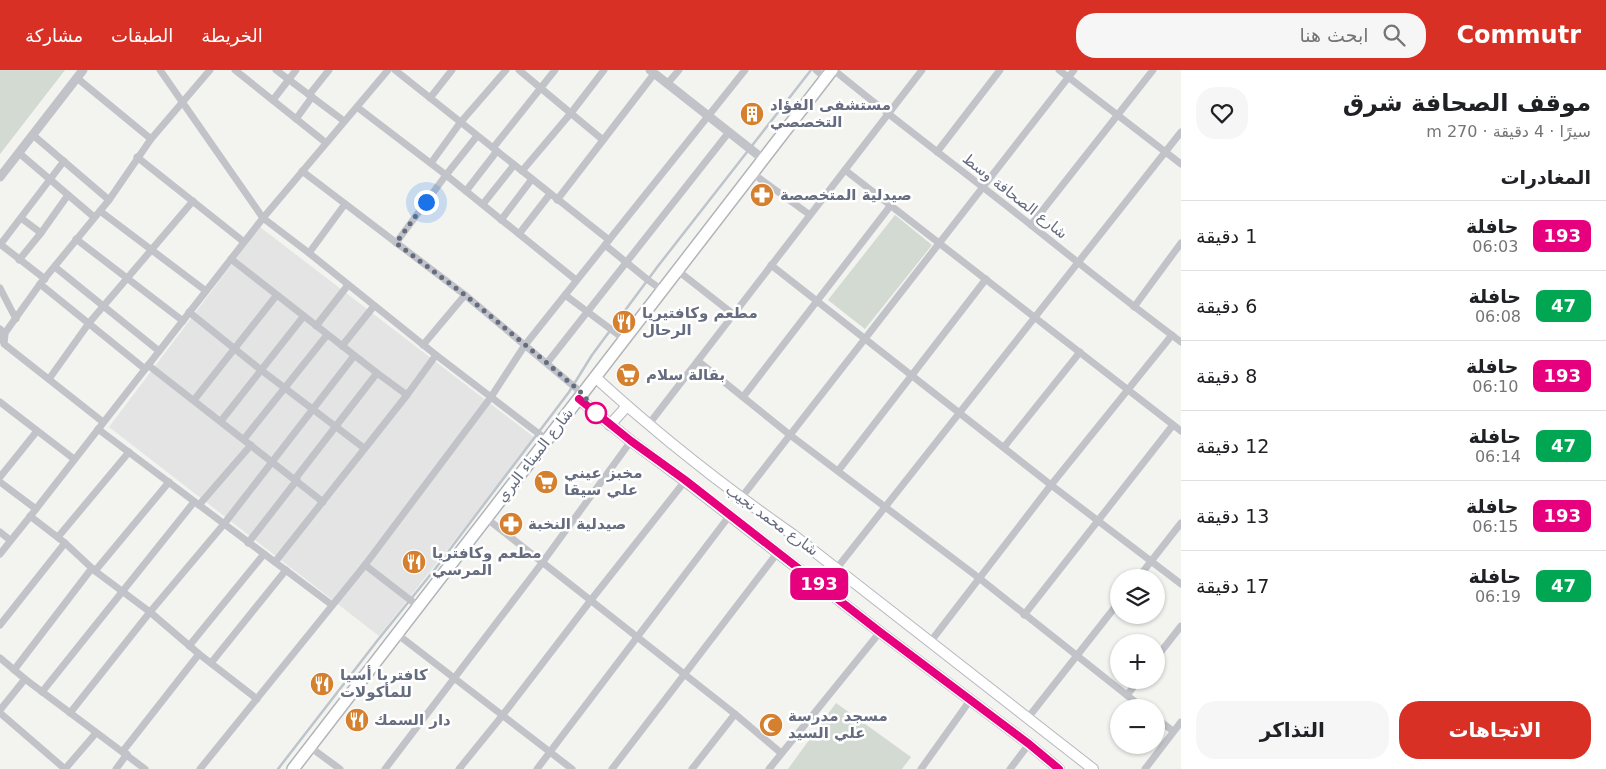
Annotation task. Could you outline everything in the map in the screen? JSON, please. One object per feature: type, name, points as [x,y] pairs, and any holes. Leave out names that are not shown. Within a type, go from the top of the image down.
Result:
[{"type":"highway","name":"شارع الميناء البري","points":[[293,769],[830,73]]},
{"type":"main road","name":"شارع محمد نجيب","points":[[595,377],[627,406],[741,498],[837,568],[1093,769]]},
{"type":"main road","name":"شارع محمد نجيب","points":[[581,396],[610,425],[685,480],[880,632],[971,699],[1059,769]]},
{"type":"main road","points":[[610,425],[627,406]]},
{"type":"street","points":[[0,177],[83,70]]},
{"type":"street","points":[[160,70],[263,218],[547,440]]},
{"type":"street","points":[[0,340],[2,332],[16,319],[76,239],[109,200],[151,139],[210,70]]},
{"type":"street","points":[[235,70],[326,142]]},
{"type":"street","points":[[276,70],[344,121]]},
{"type":"street","points":[[273,100],[296,70]]},
{"type":"street","points":[[296,118],[329,70]]},
{"type":"street","points":[[0,554],[263,218],[388,70]]},
{"type":"street","points":[[395,70],[532,179],[607,242],[626,262],[662,290]]},
{"type":"street","points":[[430,98],[452,70]]},
{"type":"street","points":[[431,163],[460,123],[506,70]]},
{"type":"street","points":[[519,70],[603,140]]},
{"type":"street","points":[[466,191],[555,70]]},
{"type":"street","points":[[522,171],[571,114],[604,70]]},
{"type":"street","points":[[668,84],[679,70]]},
{"type":"street","points":[[200,769],[365,565],[491,397],[525,345],[745,70]]},
{"type":"street","name":"شارع الصحافة وسط","points":[[816,70],[830,73],[888,115],[1031,225],[1076,263],[1181,342]]},
{"type":"street","points":[[649,424],[922,70]]},
{"type":"street","points":[[937,152],[1000,70]]},
{"type":"street","points":[[1060,70],[1181,164]]},
{"type":"street","points":[[741,498],[1074,70]]},
{"type":"street","points":[[1031,225],[1153,70]]},
{"type":"street","points":[[557,200],[652,72],[763,159]]},
{"type":"street","points":[[77,78],[151,139]]},
{"type":"street","points":[[357,107],[431,163],[576,280]]},
{"type":"street","points":[[547,363],[729,132]]},
{"type":"street","points":[[837,568],[1181,132]]},
{"type":"street","points":[[33,135],[109,200]]},
{"type":"street","points":[[396,243],[477,136]]},
{"type":"street","points":[[18,153],[94,217]]},
{"type":"street","points":[[138,157],[244,242]]},
{"type":"street","points":[[64,161],[0,244],[89,323],[146,367],[194,400],[323,502]]},
{"type":"street","points":[[482,204],[514,165]]},
{"type":"street","points":[[845,170],[1181,431]]},
{"type":"street","points":[[302,171],[465,295],[547,363],[581,396]]},
{"type":"street","points":[[752,173],[810,215]]},
{"type":"street","points":[[501,220],[532,179]]},
{"type":"street","points":[[519,234],[550,194]]},
{"type":"street","points":[[19,260],[68,195]]},
{"type":"street","points":[[49,379],[89,323],[193,201]]},
{"type":"street","points":[[309,253],[345,204]]},
{"type":"street","points":[[743,397],[891,205]]},
{"type":"street","points":[[100,211],[206,291]]},
{"type":"street","points":[[21,218],[41,233]]},
{"type":"street","points":[[76,239],[182,321]]},
{"type":"street","points":[[1134,307],[1181,243]]},
{"type":"street","points":[[231,259],[276,296],[407,395]]},
{"type":"street","points":[[771,265],[1051,485],[1181,584]]},
{"type":"street","points":[[55,267],[158,351]]},
{"type":"street","points":[[677,270],[733,314]]},
{"type":"street","points":[[838,471],[986,279]]},
{"type":"street","points":[[316,326],[348,285]]},
{"type":"street","points":[[0,288],[16,319]]},
{"type":"street","points":[[565,294],[624,339]]},
{"type":"street","points":[[424,345],[465,295]]},
{"type":"street","points":[[194,400],[276,296]]},
{"type":"street","points":[[342,346],[374,306]]},
{"type":"street","points":[[189,312],[261,370],[364,448]]},
{"type":"street","points":[[221,421],[303,316]]},
{"type":"street","points":[[2,332],[4,344],[103,422]]},
{"type":"street","points":[[244,439],[327,335]]},
{"type":"street","points":[[930,641],[1051,485],[1172,336]]},
{"type":"street","points":[[1004,447],[1080,352]]},
{"type":"street","points":[[276,562],[407,395],[436,355]]},
{"type":"street","points":[[70,713],[150,612],[224,524],[354,356]]},
{"type":"street","points":[[698,361],[790,435],[979,578],[1132,699]]},
{"type":"street","points":[[248,543],[377,373]]},
{"type":"street","points":[[0,414],[3,404],[74,460]]},
{"type":"street","points":[[1024,615],[1173,424]]},
{"type":"street","points":[[98,429],[332,605]]},
{"type":"street","points":[[0,478],[37,431]]},
{"type":"street","points":[[385,769],[542,563],[631,441]]},
{"type":"street","points":[[42,692],[197,503],[251,445]]},
{"type":"street","points":[[58,537],[129,452]]},
{"type":"street","points":[[459,769],[685,480]]},
{"type":"street","points":[[0,482],[36,509]]},
{"type":"street","points":[[14,670],[94,570],[169,482]]},
{"type":"street","points":[[537,769],[730,515]]},
{"type":"street","points":[[30,516],[58,537],[94,570],[150,612],[189,646],[257,698]]},
{"type":"street","points":[[486,518],[735,714],[781,753]]},
{"type":"street","points":[[1145,569],[1181,523]]},
{"type":"street","points":[[0,532],[10,540]]},
{"type":"street","points":[[0,625],[65,543]]},
{"type":"street","points":[[612,769],[686,675],[778,552]]},
{"type":"street","points":[[189,646],[264,554]]},
{"type":"street","points":[[365,565],[418,606]]},
{"type":"street","points":[[211,663],[286,570]]},
{"type":"street","points":[[1027,719],[1110,613]]},
{"type":"street","points":[[1165,646],[1181,626]]},
{"type":"street","points":[[769,769],[880,632]]},
{"type":"street","points":[[397,634],[572,769]]},
{"type":"street","points":[[116,769],[125,753],[199,654]]},
{"type":"street","points":[[0,658],[145,769]]},
{"type":"street","points":[[25,679],[0,711],[65,769],[96,733]]},
{"type":"street","points":[[1127,695],[1132,689]]},
{"type":"street","points":[[921,769],[971,699]]},
{"type":"street","points":[[692,769],[735,714]]},
{"type":"street","points":[[1145,769],[1181,722]]},
{"type":"street","points":[[1165,725],[1173,732]]},
{"type":"street","points":[[1010,769],[1029,744]]},
{"type":"street","points":[[310,747],[340,769]]},
{"type":"shaded area","points":[[0,70],[65,70],[0,154]]},
{"type":"shaded area","points":[[895,215],[932,245],[865,329],[828,300]]},
{"type":"shaded area","points":[[260,227],[535,438],[379,636],[109,427]]},
{"type":"shaded area","points":[[836,703],[911,757],[902,769],[788,769]]},
{"type":"waterway","points":[[278,769],[435,569],[569,392],[592,355],[658,266],[811,70]]},
{"type":"bus line","name":"193","points":[[579,399],[610,425],[685,480],[880,632],[971,699],[1059,769]]},
{"type":"place","name":"مستشفى الفؤاد التخصصي","points":[[752,114]]},
{"type":"place","name":"صيدلية المتخصصة","points":[[762,195]]},
{"type":"place","name":"مطعم وكافتيريا الرحال","points":[[624,322]]},
{"type":"place","name":"بقالة سلام","points":[[628,375]]},
{"type":"place","name":"مخبز عيني علي سيقا","points":[[546,482]]},
{"type":"place","name":"صيدلية النخبة","points":[[511,524]]},
{"type":"place","name":"مطعم وكافتريا المرسي","points":[[414,562]]},
{"type":"place","name":"كافتريا أسيا للمأكولات","points":[[322,684]]},
{"type":"place","name":"دار السمك","points":[[357,720]]},
{"type":"place","name":"مسجد مدرسة علي السيد","points":[[771,725]]},
{"type":"route","points":[[426,202],[396,243],[465,295],[547,363],[583,394],[596,413]]}]
